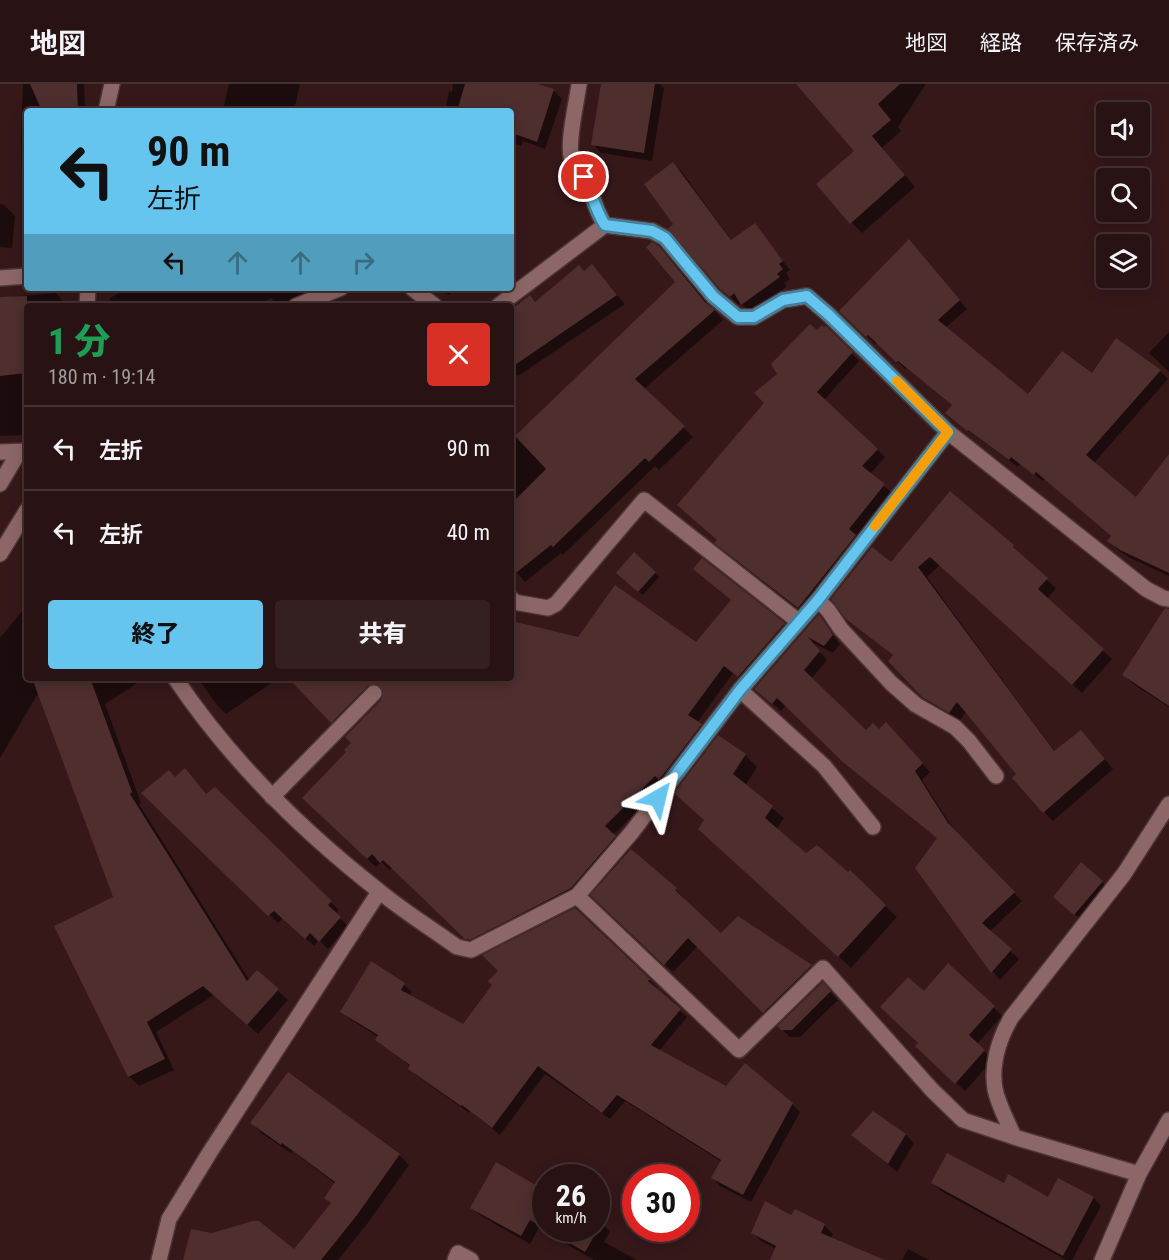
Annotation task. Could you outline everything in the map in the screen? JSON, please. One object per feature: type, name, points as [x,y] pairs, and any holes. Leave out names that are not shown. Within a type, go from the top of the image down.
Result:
[{"type":"street","points":[[107,108],[112,84]]},
{"type":"street","points":[[579,84],[570,148],[572,162],[584,177],[597,213],[605,225]]},
{"type":"street","points":[[502,303],[605,225],[652,231],[665,238],[713,296],[738,317],[754,317],[783,300],[807,296],[948,432],[1146,589],[1169,599]]},
{"type":"street","points":[[0,278],[24,276]]},
{"type":"street","points":[[304,303],[334,291]]},
{"type":"street","points":[[416,291],[431,303]]},
{"type":"street","points":[[178,681],[194,706],[234,756],[282,808],[379,892],[457,946],[471,950],[577,896],[632,832],[740,690],[818,600],[948,432]]},
{"type":"street","points":[[0,452],[23,451]]},
{"type":"street","points":[[0,484],[23,451]]},
{"type":"street","points":[[514,602],[548,608],[556,604],[644,500],[798,621]]},
{"type":"street","points":[[0,554],[24,515]]},
{"type":"street","points":[[818,600],[841,629],[891,683],[916,705],[955,727],[996,776]]},
{"type":"street","points":[[740,690],[824,766],[873,826]]},
{"type":"street","points":[[272,797],[374,693]]},
{"type":"street","points":[[1014,1137],[995,1090],[996,1057],[1002,1034],[1011,1018],[1124,874],[1169,804]]},
{"type":"street","points":[[159,1260],[169,1219],[379,892]]},
{"type":"street","points":[[577,896],[739,1050],[823,968],[932,1090],[963,1120],[1139,1174]]},
{"type":"street","points":[[1102,1260],[1139,1174],[1169,1120]]},
{"type":"street","points":[[455,1260],[458,1253],[471,1260]]},
{"type":"building","points":[[30,84],[77,84],[78,108],[41,108]]},
{"type":"building","points":[[465,84],[538,84],[554,89],[537,142],[514,134],[514,108],[458,108]]},
{"type":"building","points":[[601,84],[655,84],[644,153],[591,145]]},
{"type":"building","points":[[796,84],[900,84],[878,104],[891,120],[872,136],[905,175],[850,224],[816,184],[854,151]]},
{"type":"building","points":[[673,162],[731,240],[755,223],[783,261],[779,264],[783,269],[777,274],[780,277],[741,305],[734,293],[730,297],[720,289],[668,229],[673,224],[644,184]]},
{"type":"building","points":[[909,239],[960,300],[938,320],[1028,394],[1062,351],[1092,373],[1116,338],[1161,370],[1086,455],[1136,497],[1169,454],[1169,573],[1120,550],[1107,541],[1111,536],[1036,472],[1034,475],[1011,457],[1009,460],[967,431],[945,413],[952,405],[898,361],[896,362],[839,311]]},
{"type":"building","points":[[652,242],[659,246],[705,302],[715,310],[635,379],[685,426],[649,462],[645,458],[553,547],[551,545],[514,574],[514,501],[546,469],[515,436],[675,282],[646,247]]},
{"type":"building","points":[[592,264],[617,295],[514,366],[514,307],[530,295],[535,302],[579,265],[584,271]]},
{"type":"building","points":[[27,296],[27,303],[24,303],[24,373],[0,376],[0,297]]},
{"type":"building","points":[[810,324],[817,330],[822,325],[826,326],[853,352],[817,392],[878,449],[862,466],[885,484],[849,529],[856,535],[798,608],[714,543],[717,540],[677,505],[764,403],[754,393],[777,374],[771,364]]},
{"type":"building","points":[[950,491],[1014,545],[1013,547],[1048,578],[1038,589],[1104,649],[1072,685],[930,557],[918,567],[1054,751],[1081,730],[1105,759],[1043,813],[1012,778],[1016,774],[957,702],[949,713],[922,697],[888,661],[893,655],[846,619],[831,599],[872,547],[891,562]]},
{"type":"building","points":[[634,552],[656,572],[638,592],[616,573]]},
{"type":"building","points":[[702,558],[785,623],[738,677],[724,666],[688,715],[702,724],[659,780],[655,776],[605,826],[616,836],[571,888],[470,940],[465,939],[383,860],[380,863],[372,854],[367,859],[302,798],[346,752],[344,750],[351,743],[345,737],[381,700],[383,691],[377,684],[368,686],[331,723],[291,681],[514,681],[514,621],[578,637],[615,585],[696,642],[731,600],[693,569]]},
{"type":"building","points":[[1165,608],[1169,609],[1169,706],[1122,675]]},
{"type":"building","points":[[819,614],[833,635],[824,646],[808,637],[820,651],[804,670],[866,730],[873,723],[879,729],[886,722],[923,763],[915,771],[948,823],[1015,892],[982,923],[1012,949],[991,973],[915,868],[937,838],[844,763],[777,698],[772,704],[754,689]]},
{"type":"building","points":[[33,681],[91,681],[132,792],[130,794],[247,981],[257,970],[279,989],[247,1025],[203,986],[147,1022],[165,1059],[128,1077],[54,926],[113,897]]},
{"type":"building","points":[[718,735],[746,754],[733,774],[773,806],[765,818],[806,853],[817,845],[848,872],[850,870],[886,905],[838,957],[698,829],[704,820],[674,793]]},
{"type":"building","points":[[185,768],[206,794],[215,787],[332,901],[328,905],[341,917],[319,942],[310,933],[305,939],[274,911],[268,916],[141,793],[169,770],[175,777]]},
{"type":"building","points":[[631,849],[677,888],[675,890],[721,933],[738,916],[812,965],[763,1013],[688,938],[664,965],[590,895]]},
{"type":"building","points":[[1081,862],[1103,881],[1074,915],[1053,897]]},
{"type":"building","points":[[575,908],[650,979],[648,981],[681,1009],[651,1045],[726,1086],[745,1063],[793,1103],[743,1195],[711,1178],[721,1160],[617,1095],[602,1113],[538,1066],[492,1128],[408,1069],[410,1065],[375,1040],[378,1035],[340,1012],[371,961],[405,983],[401,990],[463,1024],[492,985],[488,981],[498,971],[482,955]]},
{"type":"building","points":[[948,963],[995,1006],[969,1035],[985,1050],[955,1084],[915,1046],[918,1043],[880,1007],[908,977],[924,991]]},
{"type":"building","points":[[823,982],[831,991],[792,1030],[781,1030],[777,1026]]},
{"type":"building","points":[[288,1072],[400,1154],[357,1215],[321,1260],[183,1260],[191,1229],[212,1233],[253,1221],[259,1221],[294,1249],[331,1203],[324,1198],[335,1182],[282,1143],[281,1145],[250,1123]]},
{"type":"building","points":[[873,1111],[906,1134],[888,1164],[851,1135]]},
{"type":"building","points":[[947,1153],[1004,1183],[1008,1174],[1048,1197],[1058,1178],[1094,1197],[1063,1256],[931,1183]]},
{"type":"building","points":[[496,1162],[532,1183],[532,1221],[530,1220],[521,1236],[470,1208]]},
{"type":"building","points":[[765,1201],[791,1215],[795,1209],[825,1224],[821,1233],[885,1260],[770,1260],[776,1246],[751,1233]]},
{"type":"building","points":[[568,1242],[591,1242],[585,1252]]},
{"type":"slow traffic","points":[[875,526],[948,432],[897,381]]},
{"type":"route","points":[[584,177],[597,213],[605,225],[652,231],[665,238],[713,296],[738,317],[754,317],[783,300],[807,296],[948,432],[818,600],[740,690],[658,798]]}]
